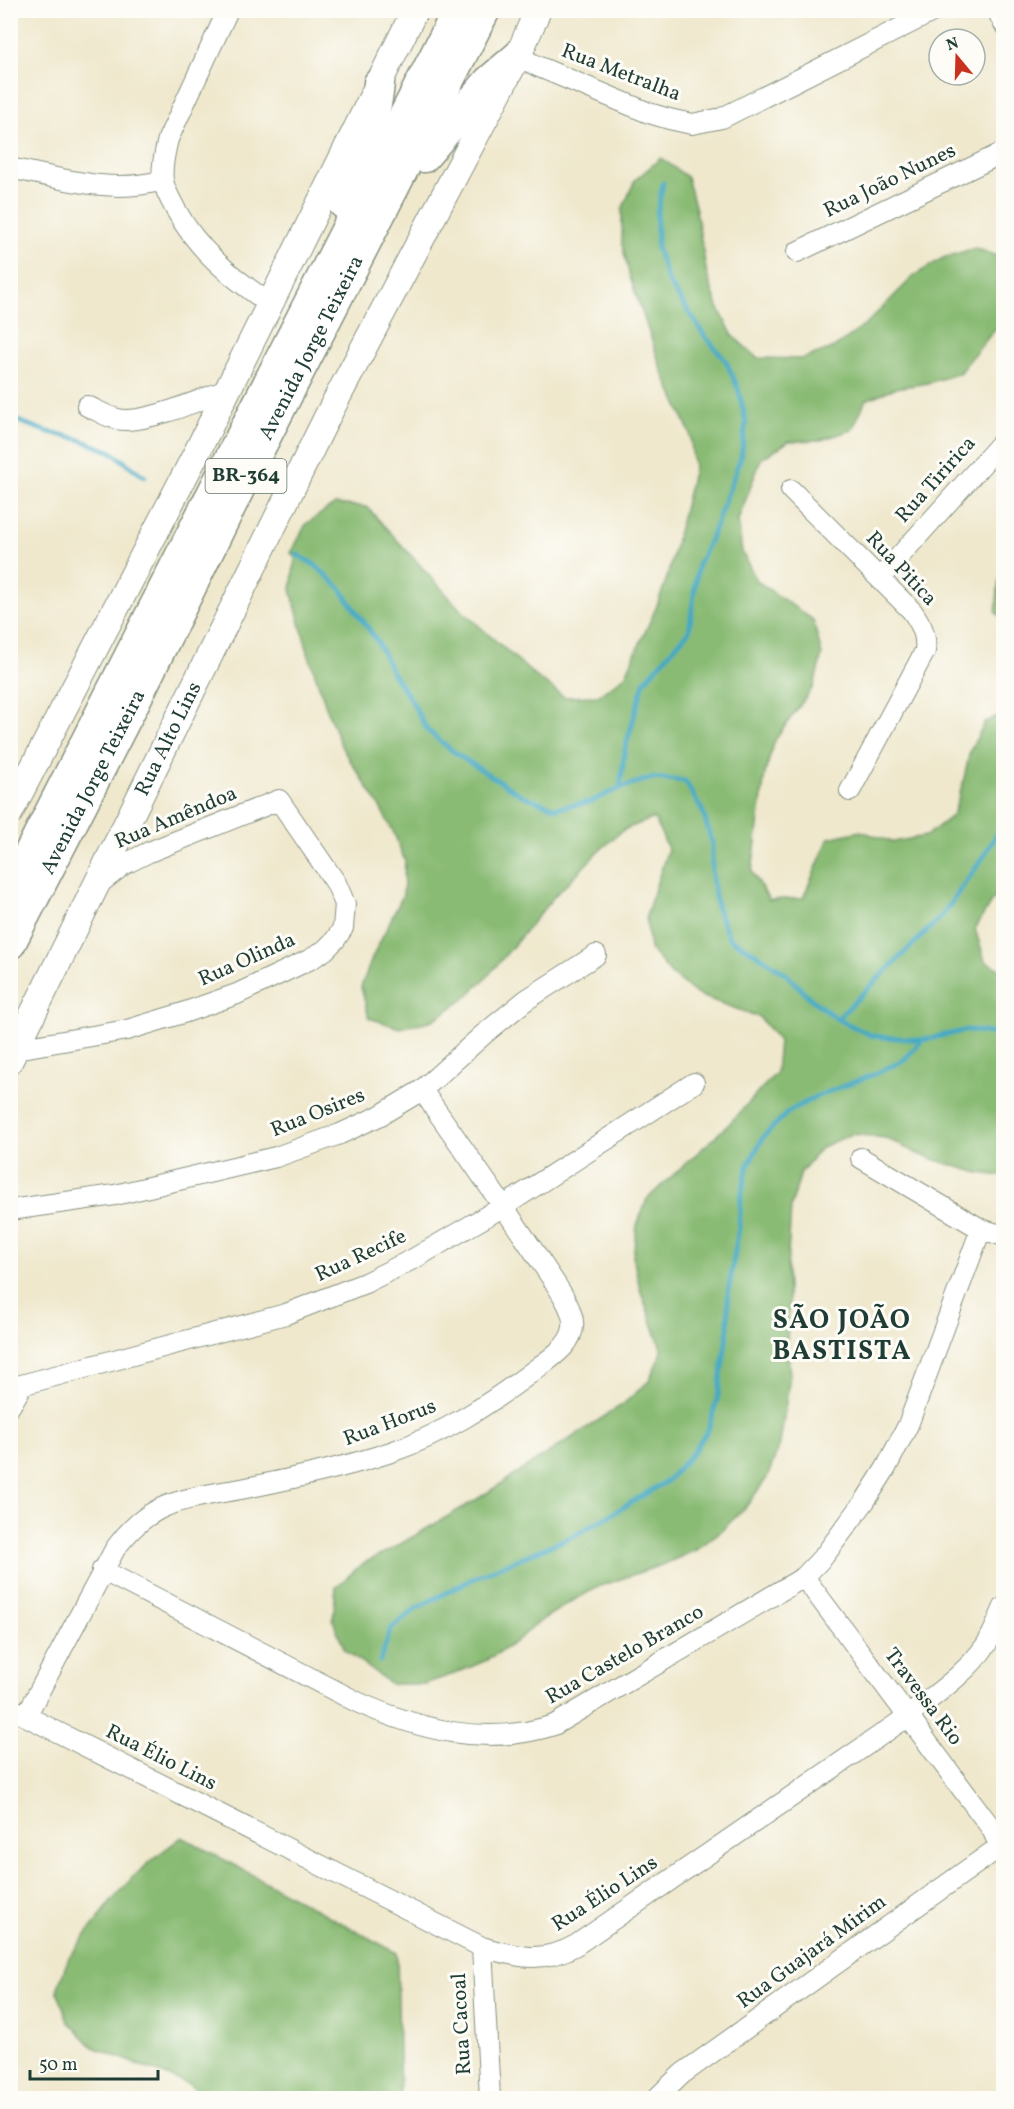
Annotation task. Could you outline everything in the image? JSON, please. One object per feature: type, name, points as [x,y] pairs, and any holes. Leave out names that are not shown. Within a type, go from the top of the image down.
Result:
[{"type":"highway","name":"Avenida Jorge Teixeira","points":[[10,891],[458,10]]},
{"type":"highway","name":"Avenida Jorge Teixeira","points":[[10,944],[135,701],[248,470],[485,10]]},
{"type":"highway","points":[[394,190],[489,81],[518,56]]},
{"type":"highway","points":[[294,333],[316,280],[372,121],[379,83]]},
{"type":"main road","points":[[10,812],[227,390],[416,10]]},
{"type":"main road","name":"Rua Alto Lins","points":[[13,1055],[327,417],[518,56],[538,10]]},
{"type":"street","points":[[228,10],[168,139],[163,180],[170,200],[194,240],[210,257],[270,304]]},
{"type":"street","name":"Rua Metralha","points":[[518,56],[649,113],[692,124],[707,122],[730,114],[936,10]]},
{"type":"street","points":[[997,10],[1004,24]]},
{"type":"street","name":"Rua João Nunes","points":[[797,252],[1004,152]]},
{"type":"street","points":[[10,168],[97,185],[141,185],[163,180]]},
{"type":"street","points":[[87,406],[113,418],[126,420],[165,412],[227,390]]},
{"type":"street","name":"Rua Tiririca","points":[[880,578],[1004,440]]},
{"type":"street","name":"Rua Pitica","points":[[791,490],[912,611],[922,625],[926,642],[925,651],[850,791]]},
{"type":"street","name":"Rua Amêndoa","points":[[96,886],[117,868],[131,860],[279,800]]},
{"type":"street","name":"Rua Olinda","points":[[13,1055],[127,1030],[183,1013],[237,994],[325,950],[343,928],[345,904],[327,870],[279,800]]},
{"type":"street","name":"Rua Osires","points":[[10,1210],[115,1195],[276,1157],[340,1134],[379,1116],[422,1090],[526,1000],[596,955]]},
{"type":"street","name":"Rua Recife","points":[[16,1387],[286,1314],[365,1283],[415,1258],[504,1206],[694,1083]]},
{"type":"street","name":"Rua Horus","points":[[18,1712],[102,1570],[128,1532],[139,1521],[167,1506],[198,1497],[321,1473],[394,1451],[440,1431],[488,1405],[558,1352],[570,1337],[573,1329],[572,1316],[558,1289],[504,1206],[422,1090]]},
{"type":"street","points":[[861,1158],[981,1229],[1004,1236]]},
{"type":"street","name":"Rua Castelo Branco","points":[[102,1570],[388,1716],[436,1730],[466,1735],[497,1736],[535,1731],[570,1717],[804,1577],[824,1556],[865,1501],[909,1425],[981,1229]]},
{"type":"street","points":[[10,1406],[16,1387]]},
{"type":"street","name":"Travessa Rio","points":[[804,1577],[996,1835],[998,1848]]},
{"type":"street","name":"Rua Élio Lins","points":[[18,1712],[482,1947],[508,1954],[538,1958],[566,1951],[907,1718],[976,1657],[992,1635],[1004,1607]]},
{"type":"street","name":"Rua Guajará Mirim","points":[[657,2098],[682,2074],[998,1848]]},
{"type":"street","name":"Rua Cacoal","points":[[482,1947],[490,2098]]},
{"type":"green space","points":[[661,158],[687,177],[696,210],[707,275],[718,307],[733,336],[757,358],[802,359],[835,347],[865,325],[915,275],[943,258],[975,248],[1003,258],[1003,315],[1000,323],[959,373],[928,383],[895,388],[866,400],[852,430],[821,440],[789,441],[761,459],[738,520],[742,552],[757,581],[813,620],[822,655],[814,686],[775,740],[765,773],[752,872],[769,900],[803,898],[829,838],[861,831],[893,842],[926,836],[953,815],[970,751],[985,722],[1003,714],[1003,895],[992,900],[975,929],[985,961],[1003,971],[1003,1176],[979,1173],[948,1164],[918,1154],[886,1138],[852,1134],[822,1147],[801,1172],[791,1207],[787,1271],[789,1306],[787,1341],[790,1375],[780,1444],[767,1478],[745,1508],[721,1531],[696,1550],[664,1564],[600,1586],[543,1619],[514,1643],[487,1660],[424,1684],[391,1684],[345,1650],[333,1620],[336,1587],[362,1564],[479,1498],[622,1405],[649,1381],[662,1351],[640,1289],[633,1257],[637,1225],[647,1199],[728,1125],[776,1073],[779,1041],[759,1017],[698,995],[671,974],[650,949],[646,916],[668,849],[654,818],[623,830],[599,851],[553,898],[487,977],[462,1001],[433,1020],[400,1028],[369,1018],[361,987],[373,956],[403,895],[405,861],[393,831],[377,802],[342,748],[330,718],[309,656],[291,590],[295,558],[291,553],[306,524],[335,504],[367,507],[459,608],[534,675],[564,697],[598,696],[625,676],[656,608],[668,575],[694,468],[690,433],[663,373],[630,277],[622,244],[622,210],[635,180]]},
{"type":"green space","points":[[1003,577],[1003,617],[996,613],[999,580]]},
{"type":"green space","points":[[182,1837],[397,1953],[400,2098],[208,2098],[188,2084],[93,2047],[68,2021],[57,1990],[69,1957],[133,1877]]},
{"type":"waterway","points":[[620,788],[625,749],[644,682],[689,631],[698,565],[713,533],[741,457],[746,423],[739,391],[726,361],[704,335],[668,281],[657,248],[657,215],[663,183]]},
{"type":"waterway","points":[[10,418],[110,451],[145,477]]},
{"type":"waterway","points":[[296,554],[315,565],[340,588],[377,641],[392,672],[411,700],[427,730],[455,753],[521,795],[556,808],[590,802],[620,788],[652,778],[685,781],[703,812],[712,843],[712,876],[717,908],[729,938],[786,974],[811,999],[837,1019],[873,1036],[922,1040],[968,1030],[1004,1035]]},
{"type":"waterway","points":[[837,1019],[941,917],[982,859],[1004,822]]},
{"type":"waterway","points":[[380,1661],[391,1629],[417,1608],[478,1576],[573,1536],[667,1481],[690,1456],[708,1430],[718,1396],[728,1328],[728,1293],[739,1228],[741,1197],[748,1165],[764,1136],[787,1113],[815,1097],[904,1060],[922,1040]]},
{"type":"district","name":"SÃO JOÃO BASTISTA","points":[[842,1336]]}]
